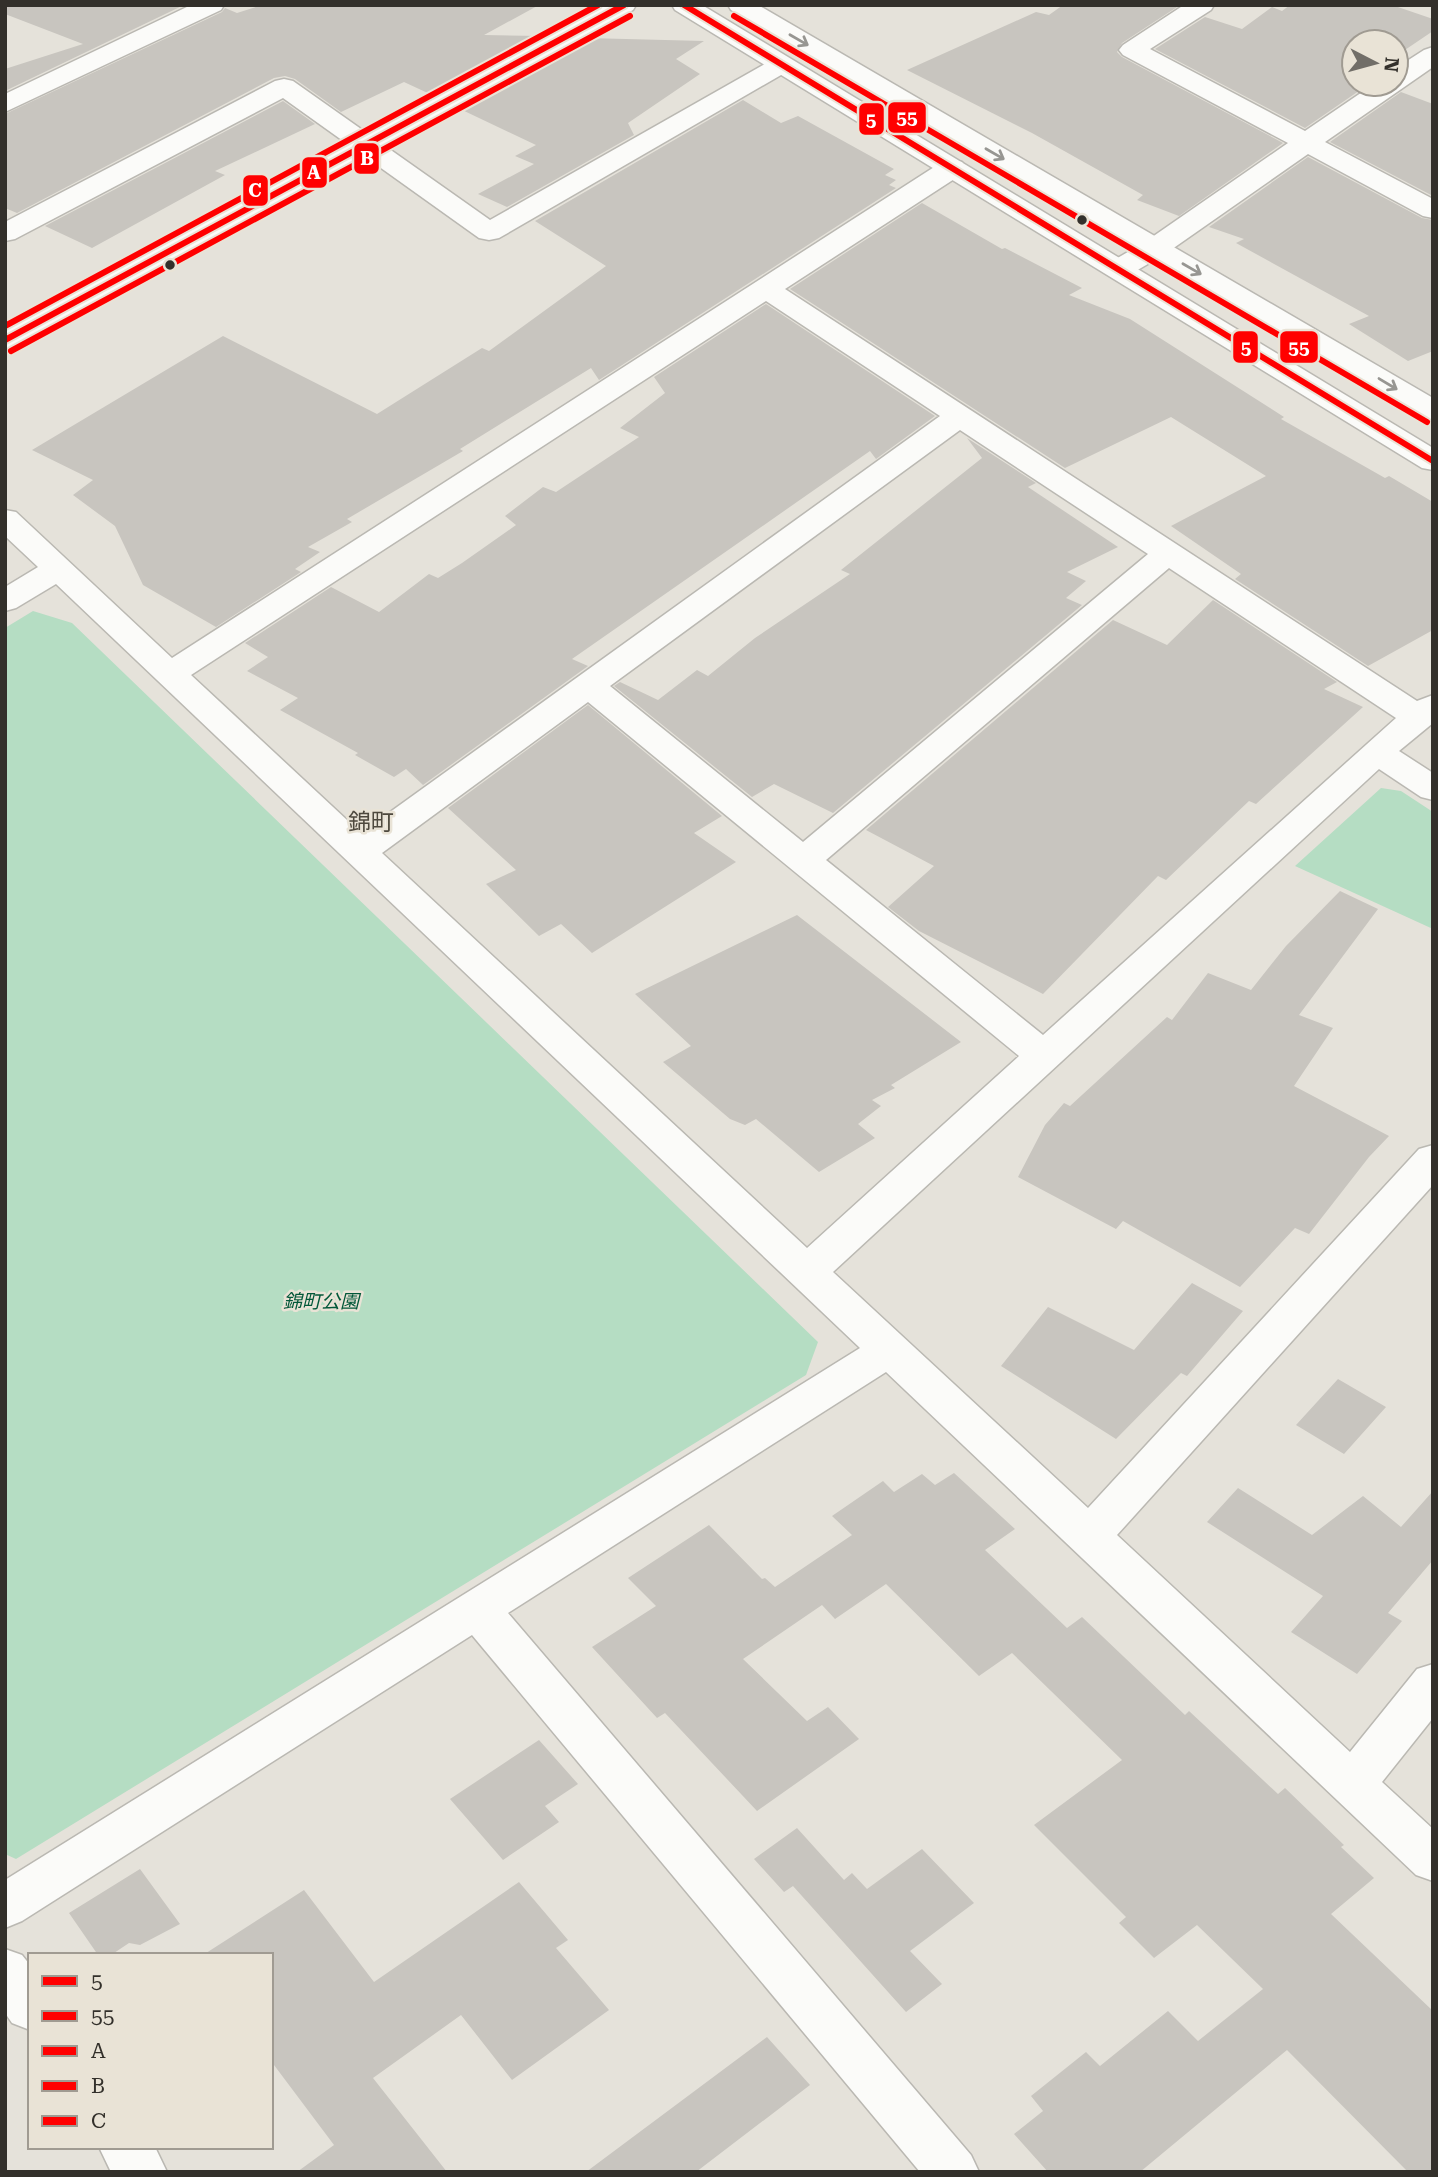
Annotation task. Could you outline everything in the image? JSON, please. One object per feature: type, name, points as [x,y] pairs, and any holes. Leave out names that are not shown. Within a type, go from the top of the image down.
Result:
[{"type":"street","points":[[5,104],[212,5]]},
{"type":"street","points":[[5,340],[624,5]]},
{"type":"street","points":[[684,5],[1433,461]]},
{"type":"street","points":[[740,5],[1433,411]]},
{"type":"street","points":[[1202,5],[1132,50],[1433,211]]},
{"type":"street","points":[[1410,71],[1433,55]]},
{"type":"street","points":[[5,233],[284,87],[489,232],[779,65]]},
{"type":"street","points":[[1118,269],[1155,248],[1371,98]]},
{"type":"street","points":[[170,674],[952,168]]},
{"type":"street","points":[[765,288],[1168,552],[1426,712],[1377,752],[807,1272]]},
{"type":"street","points":[[359,852],[960,416]]},
{"type":"street","points":[[5,519],[1433,1860]]},
{"type":"street","points":[[803,861],[1168,552]]},
{"type":"street","points":[[5,601],[58,569]]},
{"type":"street","points":[[588,685],[1045,1057]]},
{"type":"street","points":[[1377,752],[1433,789]]},
{"type":"street","points":[[1089,1536],[1433,1159]]},
{"type":"street","points":[[5,1906],[889,1350]]},
{"type":"street","points":[[477,1609],[953,2172]]},
{"type":"street","points":[[1352,1784],[1433,1683]]},
{"type":"street","points":[[5,1970],[28,2004]]},
{"type":"street","points":[[126,2149],[141,2172]]},
{"type":"green space","name":"錦町公園","points":[[33,611],[72,623],[818,1342],[806,1375],[16,1859],[5,1854],[5,628]]},
{"type":"green space","points":[[1381,788],[1401,791],[1433,812],[1433,929],[1295,866]]},
{"type":"building","points":[[5,5],[184,5],[5,91],[5,69],[83,44],[5,14]]},
{"type":"building","points":[[262,5],[539,5],[484,35],[541,36],[432,95],[404,82],[341,112],[295,79],[285,76],[274,78],[17,213],[5,208],[5,114],[222,12],[225,8],[237,13]]},
{"type":"building","points":[[1063,5],[1177,7],[1122,43],[1117,52],[1283,143],[1179,216],[1137,200],[1143,195],[1032,133],[907,70],[1036,12],[1049,15]]},
{"type":"building","points":[[1290,5],[1392,5],[1433,19],[1433,31],[1410,47],[1410,28],[1340,28],[1340,98],[1349,98],[1305,128],[1155,49],[1205,17],[1242,29],[1272,7],[1282,11]]},
{"type":"building","points":[[587,38],[704,41],[676,59],[700,74],[628,123],[634,135],[507,207],[478,194],[534,164],[515,156],[536,145],[458,108]]},
{"type":"building","points":[[1410,95],[1433,104],[1433,196],[1330,142],[1392,98],[1410,98]]},
{"type":"building","points":[[743,100],[781,123],[798,116],[894,169],[885,175],[896,180],[889,185],[896,188],[599,380],[591,368],[460,449],[463,451],[347,519],[352,522],[308,547],[320,552],[295,569],[301,572],[216,627],[143,585],[115,526],[73,495],[93,480],[32,450],[223,336],[377,414],[482,348],[489,351],[606,266],[535,221]]},
{"type":"building","points":[[283,101],[315,124],[215,171],[225,175],[92,248],[45,226]]},
{"type":"building","points":[[1308,157],[1422,218],[1433,220],[1433,351],[1408,361],[1349,324],[1369,316],[1236,243],[1244,239],[1209,227]]},
{"type":"building","points":[[922,203],[1002,249],[1005,248],[1082,288],[1069,295],[1130,319],[1284,417],[1281,419],[1433,502],[1433,630],[1368,666],[1235,579],[1241,574],[1171,526],[1266,476],[1171,417],[1065,468],[790,289]]},
{"type":"building","points":[[766,304],[935,416],[876,459],[870,451],[572,659],[588,666],[423,785],[406,769],[394,777],[355,755],[358,753],[280,710],[298,698],[247,671],[268,657],[245,643],[331,587],[379,612],[429,574],[438,578],[516,525],[505,516],[543,487],[556,492],[639,437],[620,428],[665,393],[654,377]]},
{"type":"building","points":[[967,438],[1036,483],[1028,487],[1118,547],[1067,572],[1086,581],[1066,598],[1082,605],[833,813],[774,784],[752,797],[614,686],[620,682],[658,700],[697,670],[708,676],[755,638],[850,574],[841,570],[982,458]]},
{"type":"building","points":[[1213,600],[1337,682],[1324,689],[1363,707],[1256,804],[1249,801],[1166,880],[1158,876],[1043,994],[919,931],[888,907],[934,866],[866,830],[1113,620],[1167,645]]},
{"type":"building","points":[[588,705],[722,816],[694,833],[736,862],[592,953],[561,924],[539,936],[486,884],[516,870],[448,808]]},
{"type":"building","points":[[1340,891],[1378,909],[1299,1015],[1333,1028],[1294,1086],[1389,1136],[1369,1157],[1309,1234],[1295,1228],[1240,1287],[1123,1221],[1116,1229],[1018,1177],[1045,1125],[1064,1103],[1070,1106],[1167,1017],[1172,1020],[1208,973],[1251,990],[1286,946]]},
{"type":"building","points":[[797,915],[961,1042],[891,1085],[895,1088],[872,1100],[881,1106],[858,1124],[875,1138],[819,1172],[756,1119],[745,1125],[730,1119],[663,1062],[691,1046],[635,994]]},
{"type":"building","points":[[1192,1283],[1243,1311],[1187,1376],[1181,1373],[1116,1439],[1001,1366],[1048,1307],[1134,1350]]},
{"type":"building","points":[[1338,1379],[1386,1407],[1344,1454],[1296,1425]]},
{"type":"building","points":[[954,1473],[1015,1529],[985,1550],[1067,1628],[1082,1617],[1185,1715],[1189,1711],[1278,1794],[1285,1788],[1374,1878],[1331,1914],[1433,2011],[1433,2172],[1408,2172],[1287,2050],[1140,2172],[1048,2172],[1014,2134],[1043,2111],[1031,2096],[1086,2052],[1100,2066],[1168,2011],[1198,2041],[1263,1989],[1197,1925],[1154,1958],[1119,1923],[1126,1917],[1034,1825],[1122,1760],[1012,1653],[979,1676],[886,1584],[835,1619],[822,1605],[743,1659],[807,1721],[828,1707],[859,1739],[757,1811],[665,1713],[657,1718],[592,1647],[656,1606],[628,1578],[709,1525],[762,1579],[765,1578],[775,1587],[852,1535],[832,1516],[883,1481],[894,1492],[922,1474],[935,1485]]},
{"type":"building","points":[[1238,1488],[1312,1535],[1363,1496],[1401,1527],[1433,1491],[1433,1560],[1388,1613],[1402,1621],[1357,1674],[1291,1632],[1323,1596],[1207,1522]]},
{"type":"building","points":[[539,1740],[578,1784],[545,1806],[559,1822],[503,1860],[450,1799]]},
{"type":"building","points":[[797,1828],[844,1880],[852,1873],[867,1889],[922,1849],[974,1903],[910,1951],[942,1984],[906,2012],[793,1886],[784,1892],[754,1859]]},
{"type":"building","points":[[140,1869],[180,1924],[140,1945],[129,1943],[114,1953],[97,1953],[69,1913]]},
{"type":"building","points":[[519,1882],[568,1940],[556,1948],[609,2010],[512,2080],[461,2015],[373,2078],[447,2172],[297,2172],[334,2145],[273,2064],[273,1953],[206,1953],[304,1890],[374,1982]]},
{"type":"building","points":[[767,2037],[810,2085],[696,2172],[586,2172]]},
{"type":"transit line","name":"C","points":[[5,326],[598,5]]},
{"type":"transit line","name":"A","points":[[5,340],[624,5]]},
{"type":"transit line","name":"5","points":[[684,5],[1433,461]]},
{"type":"transit line","name":"B","points":[[11,351],[630,16]]},
{"type":"transit line","name":"55","points":[[734,16],[1427,422]]},
{"type":"district","name":"錦町","points":[[371,822]]}]
